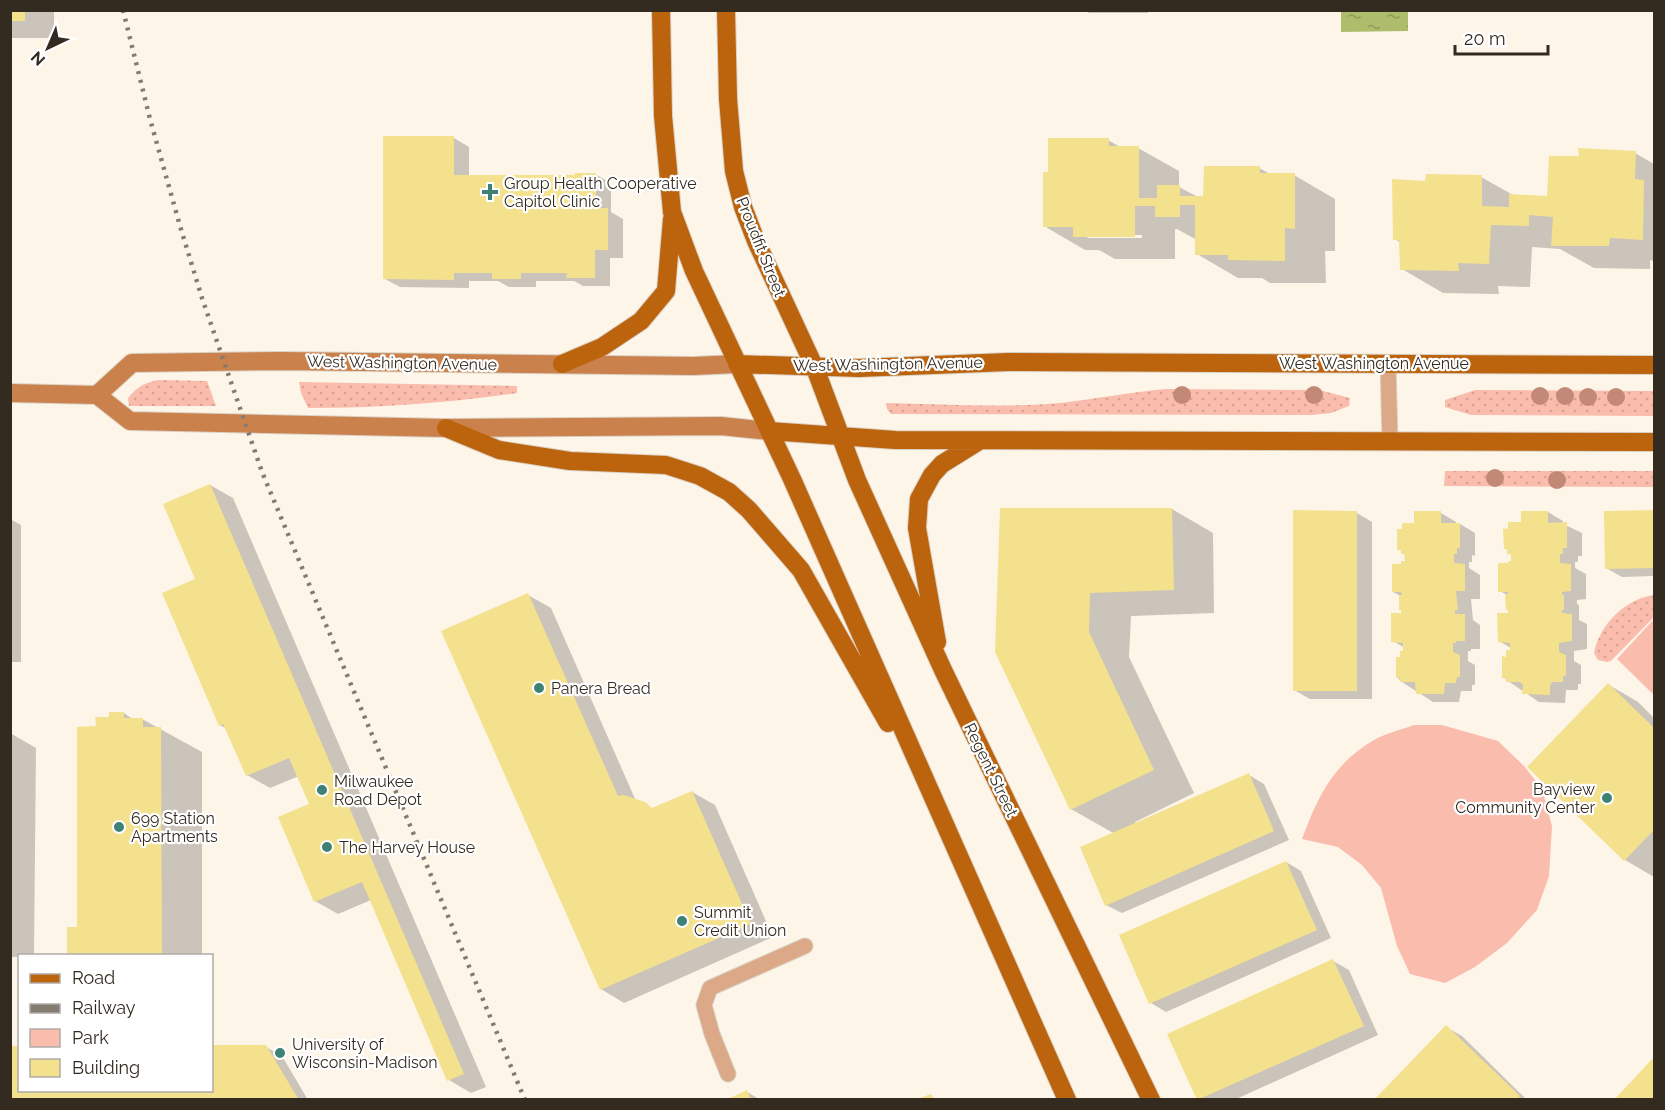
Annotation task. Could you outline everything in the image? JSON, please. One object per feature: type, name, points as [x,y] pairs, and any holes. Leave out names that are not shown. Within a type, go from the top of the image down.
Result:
[{"type":"main road","points":[[562,364],[602,347],[641,321],[666,291],[672,212],[663,116],[661,10]]},
{"type":"main road","name":"Proudfit Street","points":[[726,10],[728,99],[736,180],[743,207],[756,241],[814,368],[841,436]]},
{"type":"main road","points":[[672,212],[694,271],[792,479],[1067,1100]]},
{"type":"main road","name":"West Washington Avenue","points":[[737,364],[814,368],[1008,362],[1654,365]]},
{"type":"main road","points":[[446,428],[499,450],[570,461],[666,465],[700,477],[729,492],[749,510],[801,570],[937,808]]},
{"type":"main road","points":[[769,431],[895,440],[1654,442]]},
{"type":"main road","name":"Regent Street","points":[[841,436],[857,480],[942,670],[1151,1100]]},
{"type":"main road","points":[[942,670],[917,528],[919,499],[932,475],[942,464],[980,440]]},
{"type":"street","name":"West Washington Avenue","points":[[97,395],[132,363],[281,361],[693,366],[737,364]]},
{"type":"street","points":[[10,393],[97,395],[130,421],[446,428],[721,426],[769,431]]},
{"type":"lane","points":[[1388,364],[1390,441]]},
{"type":"lane","points":[[728,1074],[712,1034],[704,1005],[710,988],[805,946]]},
{"type":"green space","points":[[158,380],[207,381],[216,406],[129,406],[128,398],[135,391],[145,384]]},
{"type":"green space","points":[[299,382],[517,386],[517,393],[412,404],[308,408]]},
{"type":"green space","points":[[1166,389],[1319,390],[1350,398],[1349,406],[1331,413],[1312,415],[891,414],[886,403],[1017,405],[1061,403]]},
{"type":"green space","points":[[1475,390],[1654,391],[1654,416],[1471,415],[1445,407],[1445,400]]},
{"type":"green space","points":[[1445,471],[1654,471],[1654,487],[1444,486]]},
{"type":"green space","points":[[1654,595],[1654,617],[1611,661],[1598,660],[1594,653],[1597,642],[1608,623],[1624,607],[1643,597]]},
{"type":"green space","points":[[1654,619],[1654,695],[1617,659]]},
{"type":"green space","points":[[1414,725],[1442,725],[1498,741],[1524,766],[1542,789],[1552,826],[1549,876],[1537,910],[1507,943],[1475,967],[1445,983],[1410,974],[1397,946],[1381,888],[1362,865],[1338,847],[1302,839],[1321,795],[1337,771],[1360,749],[1389,733]]},
{"type":"water","points":[[1341,11],[1408,11],[1408,31],[1341,32]]},
{"type":"building","points":[[10,10],[25,10],[25,21],[10,21]]},
{"type":"building","name":"Group Health Cooperative Capitol Clinic","points":[[383,136],[454,136],[454,175],[596,173],[596,208],[608,208],[608,250],[595,250],[595,278],[566,278],[567,273],[521,273],[521,279],[492,279],[492,273],[454,273],[454,280],[383,279]]},
{"type":"building","points":[[1048,138],[1109,138],[1109,146],[1139,146],[1139,198],[1157,198],[1157,185],[1180,185],[1180,196],[1203,196],[1204,166],[1260,166],[1260,173],[1295,173],[1295,229],[1285,228],[1285,261],[1228,260],[1228,255],[1195,255],[1195,205],[1180,205],[1180,217],[1155,217],[1155,206],[1135,206],[1135,237],[1073,237],[1073,227],[1043,227],[1043,172],[1048,172]]},
{"type":"building","points":[[1578,148],[1636,151],[1635,179],[1644,180],[1643,240],[1610,238],[1609,246],[1551,246],[1553,217],[1529,215],[1529,226],[1491,225],[1489,264],[1458,263],[1459,271],[1400,270],[1399,240],[1393,240],[1392,179],[1425,181],[1426,174],[1482,175],[1482,206],[1509,207],[1509,194],[1547,196],[1549,156],[1579,156]]},
{"type":"building","name":"Milwaukee Road Depot","points":[[210,484],[464,1074],[447,1081],[362,882],[314,902],[278,817],[309,804],[289,758],[246,776],[223,724],[219,726],[162,593],[195,579],[163,504]]},
{"type":"building","points":[[1000,508],[1172,508],[1174,590],[1090,593],[1089,632],[1154,770],[1070,810],[995,652]]},
{"type":"building","points":[[1293,510],[1357,511],[1357,691],[1293,691]]},
{"type":"building","points":[[1654,510],[1654,568],[1605,569],[1604,511]]},
{"type":"building","points":[[1414,511],[1441,511],[1441,523],[1460,523],[1460,548],[1457,548],[1457,554],[1454,554],[1454,563],[1465,564],[1465,591],[1456,591],[1458,610],[1455,610],[1455,614],[1465,614],[1465,641],[1453,643],[1453,652],[1460,655],[1460,677],[1457,677],[1456,683],[1445,683],[1444,694],[1416,694],[1415,682],[1400,682],[1400,678],[1396,678],[1396,657],[1400,657],[1400,651],[1403,651],[1403,643],[1391,642],[1391,613],[1401,613],[1399,595],[1402,595],[1401,592],[1392,592],[1392,564],[1401,564],[1401,561],[1405,561],[1404,554],[1401,554],[1401,550],[1397,550],[1397,529],[1402,529],[1402,523],[1414,523]]},
{"type":"building","points":[[1521,511],[1548,511],[1548,523],[1567,522],[1567,548],[1563,548],[1563,554],[1560,554],[1560,563],[1571,564],[1571,591],[1562,592],[1564,610],[1562,613],[1572,614],[1572,641],[1559,643],[1559,652],[1566,655],[1566,676],[1563,676],[1563,682],[1551,682],[1550,695],[1522,694],[1523,685],[1520,682],[1506,682],[1506,678],[1502,678],[1502,656],[1506,657],[1506,650],[1510,650],[1510,643],[1498,642],[1497,613],[1508,613],[1505,595],[1508,592],[1498,592],[1498,563],[1511,561],[1511,554],[1507,554],[1507,549],[1504,549],[1503,528],[1508,529],[1508,522],[1521,522]]},
{"type":"building","points":[[528,593],[618,796],[624,795],[645,802],[652,808],[692,791],[751,924],[600,990],[441,631]]},
{"type":"building","name":"Bayview Community Center","points":[[1608,683],[1654,728],[1654,830],[1624,861],[1527,767]]},
{"type":"building","name":"699 Station Apartments","points":[[109,712],[124,712],[124,718],[143,718],[143,727],[161,727],[162,954],[67,954],[67,927],[77,927],[77,727],[96,726],[95,717],[109,717]]},
{"type":"building","points":[[1249,773],[1274,831],[1105,906],[1080,847]]},
{"type":"building","points":[[1286,861],[1317,930],[1149,1004],[1119,935]]},
{"type":"building","points":[[1333,959],[1364,1026],[1197,1100],[1167,1034]]},
{"type":"building","points":[[1446,1025],[1520,1096],[1517,1100],[1374,1100]]},
{"type":"building","points":[[213,1045],[266,1045],[299,1100],[10,1100],[10,1046],[18,1046],[18,1092],[213,1092]]},
{"type":"building","points":[[1654,1057],[1654,1100],[1614,1100]]},
{"type":"building","points":[[747,1090],[751,1100],[726,1100]]},
{"type":"building","points":[[931,1094],[934,1099],[917,1099]]},
{"type":"railway","points":[[123,10],[180,226],[202,298],[262,472],[525,1100]]},
{"type":"place","name":"Group Health Cooperative Capitol Clinic","points":[[490,192]]},
{"type":"place","name":"Panera Bread","points":[[539,688]]},
{"type":"place","name":"Milwaukee Road Depot","points":[[322,790]]},
{"type":"place","name":"Bayview Community Center","points":[[1607,798]]},
{"type":"place","name":"699 Station Apartments","points":[[119,827]]},
{"type":"place","name":"The Harvey House","points":[[327,847]]},
{"type":"place","name":"Summit Credit Union","points":[[682,921]]},
{"type":"place","name":"University of Wisconsin-Madison","points":[[280,1053]]}]
